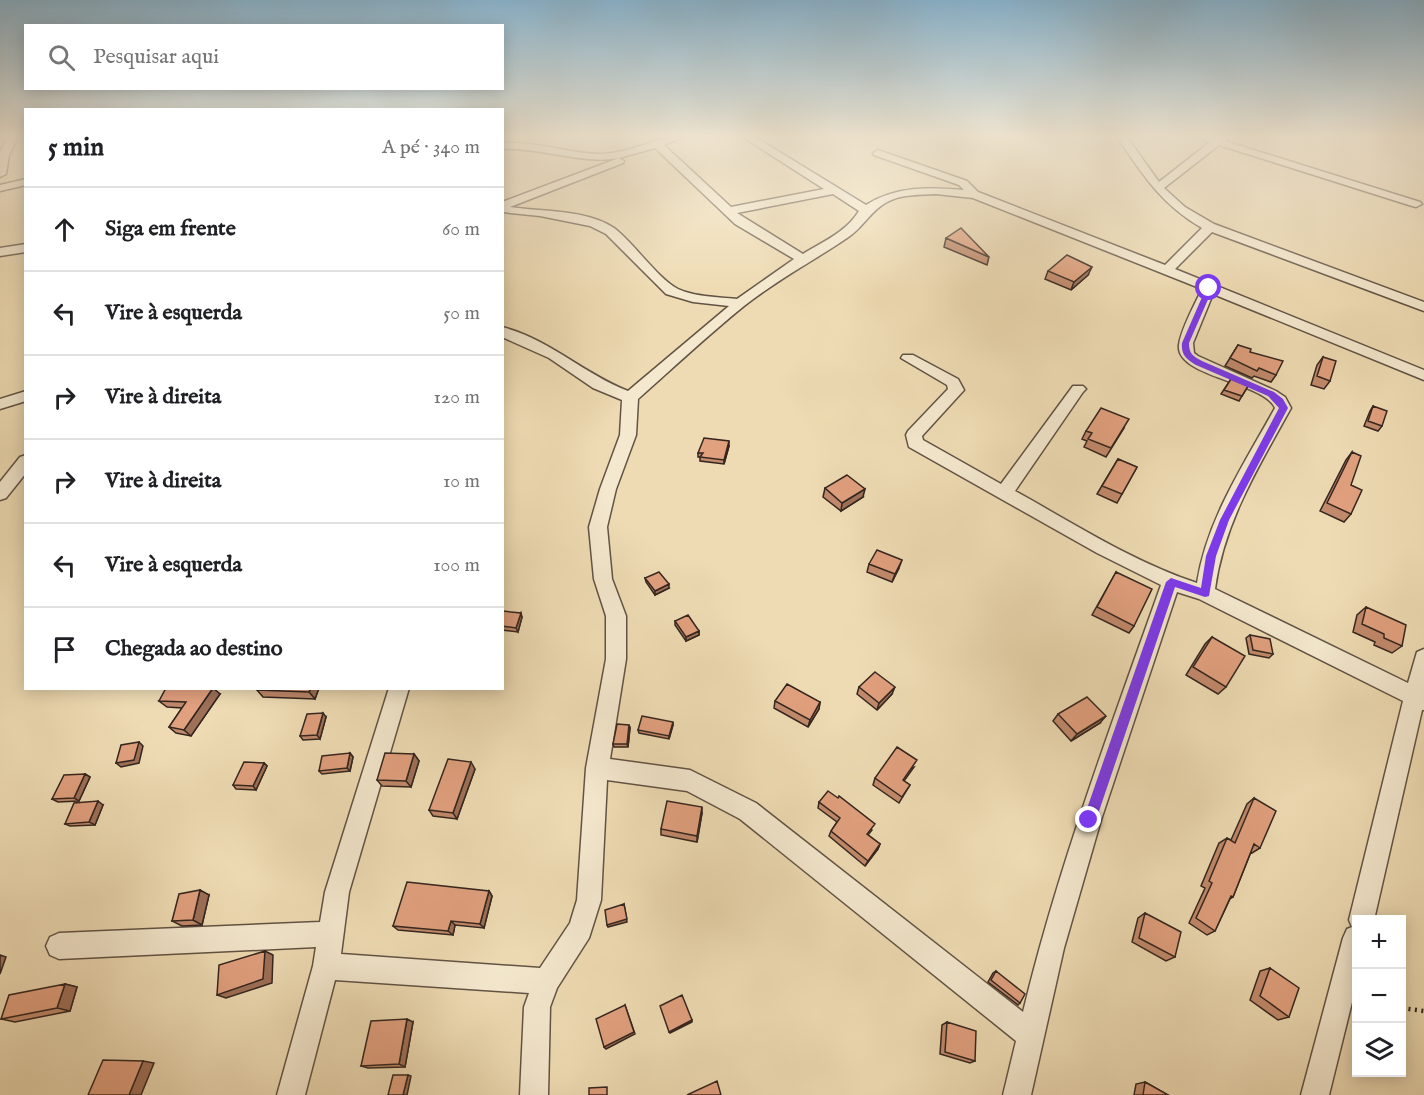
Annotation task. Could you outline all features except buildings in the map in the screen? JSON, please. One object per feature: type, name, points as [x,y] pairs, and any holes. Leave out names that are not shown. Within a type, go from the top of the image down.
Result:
[{"type":"street","points":[[504,206],[550,188]]},
{"type":"street","points":[[704,188],[739,221],[803,259]]},
{"type":"street","points":[[828,188],[866,210]]},
{"type":"street","points":[[968,188],[975,195]]},
{"type":"street","points":[[1158,188],[1185,213],[1210,226],[1424,307]]},
{"type":"street","points":[[1377,188],[1421,202]]},
{"type":"street","points":[[729,211],[832,191]]},
{"type":"street","points":[[534,1095],[537,1007],[546,981],[580,929],[590,900],[597,768],[616,659],[616,616],[603,579],[598,527],[608,489],[628,435],[630,397],[740,303],[803,259],[843,235],[856,225],[866,210],[885,198],[906,193],[936,191],[975,195],[1167,270],[1424,375]]},
{"type":"street","points":[[504,208],[509,211],[540,212],[574,221],[594,223],[610,231],[671,291],[693,298],[740,303]]},
{"type":"street","points":[[1167,270],[1210,226]]},
{"type":"street","points":[[0,252],[24,248]]},
{"type":"street","points":[[1205,593],[1211,556],[1225,520],[1283,408],[1280,401],[1271,394],[1199,363],[1190,358],[1185,351],[1186,343],[1209,288]]},
{"type":"street","points":[[504,332],[554,355],[598,385],[630,397]]},
{"type":"street","points":[[908,358],[954,382],[956,386],[956,390],[914,435],[915,442],[1104,548],[1171,582],[1205,593],[1420,700]]},
{"type":"street","points":[[1005,492],[1078,389]]},
{"type":"street","points":[[0,404],[24,397]]},
{"type":"street","points":[[0,494],[24,464]]},
{"type":"street","points":[[1017,1095],[1051,948],[1089,820],[1171,582]]},
{"type":"street","points":[[1362,915],[1420,700],[1424,658]]},
{"type":"street","points":[[291,1095],[327,966],[337,892],[398,690]]},
{"type":"street","points":[[597,768],[690,781],[748,811],[1031,1036]]},
{"type":"street","points":[[59,946],[332,934]]},
{"type":"street","points":[[1315,1095],[1352,953]]},
{"type":"street","points":[[327,966],[546,981]]},
{"type":"path","points":[[1406,1009],[1424,1011]]},
{"type":"route","points":[[1089,820],[1171,582],[1205,593],[1211,556],[1225,520],[1253,462],[1283,408],[1280,401],[1271,394],[1199,363],[1190,358],[1185,351],[1186,343],[1209,288]]}]
